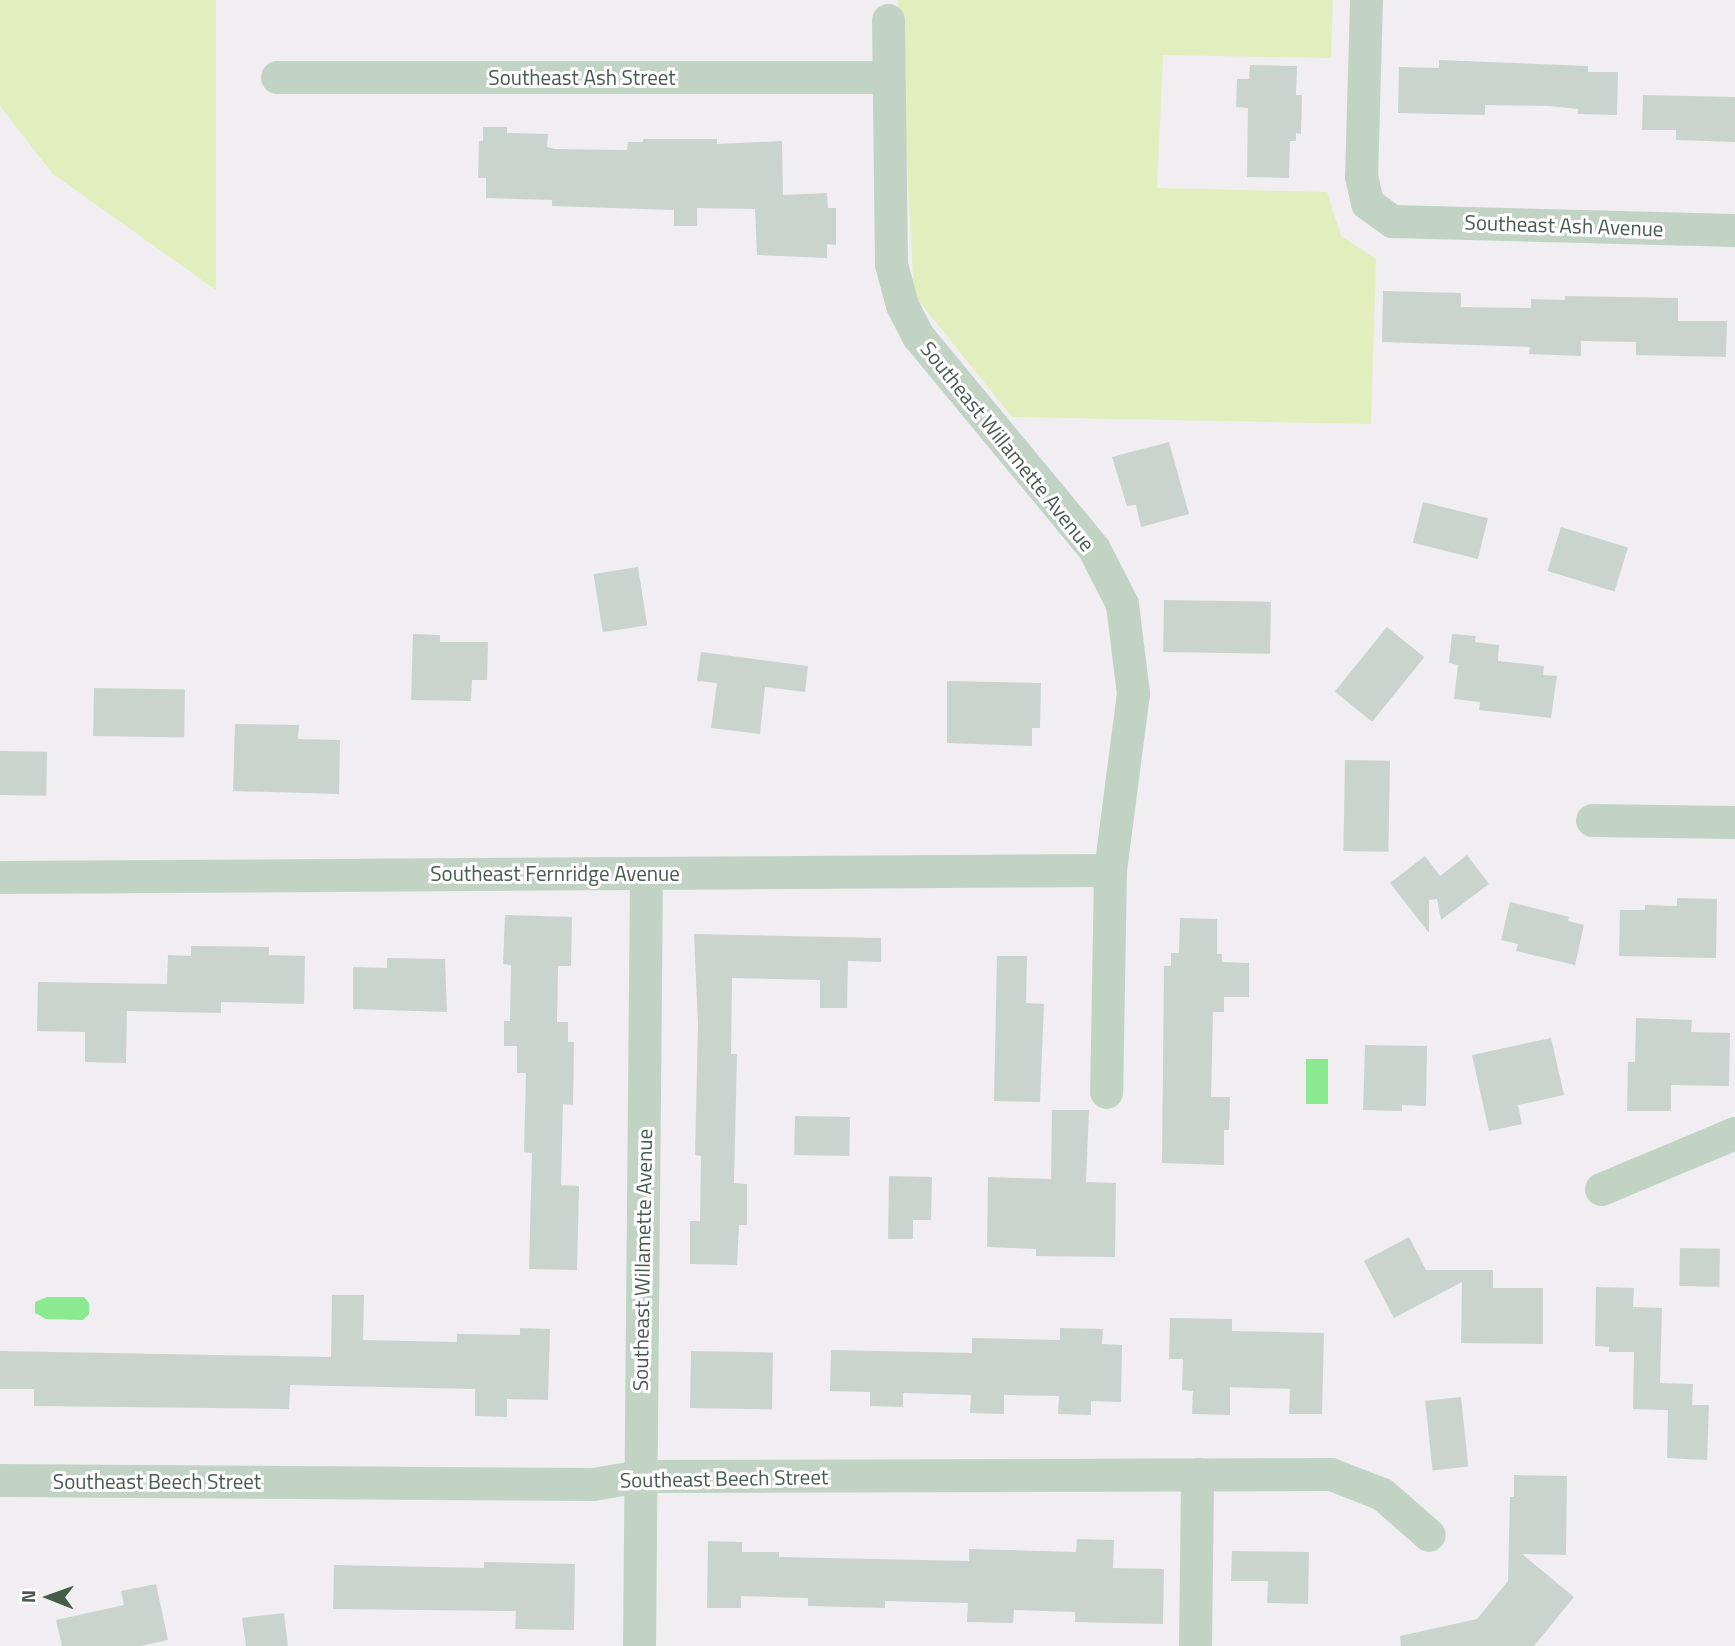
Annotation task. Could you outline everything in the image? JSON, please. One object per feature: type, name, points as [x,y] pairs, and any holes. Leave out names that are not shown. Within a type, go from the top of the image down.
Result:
[{"type":"street","name":"Southeast Ash Avenue","points":[[1366,0],[1361,176],[1367,203],[1392,221],[1735,230]]},
{"type":"street","name":"Southeast Willamette Avenue","points":[[888,20],[891,264],[901,305],[918,336],[1094,549],[1122,604],[1133,693],[1110,870],[1106,1092]]},
{"type":"street","name":"Southeast Ash Street","points":[[277,77],[887,77]]},
{"type":"street","points":[[1592,820],[1735,822]]},
{"type":"street","name":"Southeast Fernridge Avenue","points":[[0,877],[1110,870]]},
{"type":"street","name":"Southeast Willamette Avenue","points":[[639,1646],[646,873]]},
{"type":"street","points":[[1601,1189],[1735,1133]]},
{"type":"street","points":[[1195,1646],[1197,1474]]},
{"type":"street","name":"Southeast Beech Street","points":[[0,1480],[593,1484],[640,1476],[1331,1474],[1382,1494],[1429,1535]]},
{"type":"shaded area","points":[[0,0],[216,0],[216,290],[53,174],[0,106]]},
{"type":"shaded area","points":[[898,0],[1333,0],[1331,58],[1163,55],[1157,188],[1327,192],[1341,236],[1376,259],[1371,424],[1012,417],[914,295]]},
{"type":"shaded area","points":[[1306,1059],[1328,1059],[1328,1104],[1306,1104]]},
{"type":"shaded area","points":[[47,1297],[84,1297],[89,1303],[89,1314],[83,1320],[46,1319],[35,1313],[35,1302]]},
{"type":"building","points":[[1439,60],[1588,66],[1588,72],[1618,72],[1617,115],[1578,114],[1578,109],[1549,106],[1485,105],[1485,115],[1398,113],[1399,67],[1439,68]]},
{"type":"building","points":[[1250,65],[1297,66],[1296,95],[1302,95],[1301,134],[1296,133],[1296,141],[1290,141],[1289,178],[1247,177],[1248,108],[1236,107],[1237,79],[1249,79]]},
{"type":"building","points":[[1643,95],[1735,97],[1735,142],[1676,140],[1676,130],[1642,130]]},
{"type":"building","points":[[483,127],[507,127],[507,133],[548,134],[547,147],[555,149],[627,150],[628,142],[643,142],[643,139],[717,139],[717,144],[782,141],[783,195],[827,193],[828,208],[836,208],[836,245],[827,244],[827,258],[757,255],[755,209],[697,208],[697,226],[674,226],[674,210],[552,206],[552,200],[486,198],[486,178],[478,178],[479,141],[483,141]]},
{"type":"building","points":[[1383,291],[1461,293],[1461,307],[1531,308],[1531,299],[1565,300],[1565,296],[1678,298],[1678,321],[1727,321],[1726,357],[1636,355],[1636,342],[1581,341],[1581,356],[1529,354],[1530,347],[1382,342]]},
{"type":"building","points":[[1169,442],[1189,514],[1141,527],[1136,505],[1127,506],[1112,457]]},
{"type":"building","points":[[1423,502],[1488,518],[1478,559],[1413,543]]},
{"type":"building","points":[[1561,527],[1628,547],[1614,591],[1548,571]]},
{"type":"building","points":[[638,567],[647,625],[603,632],[594,574]]},
{"type":"building","points":[[1164,600],[1271,602],[1270,654],[1163,652]]},
{"type":"building","points":[[1387,627],[1424,657],[1372,722],[1335,692]]},
{"type":"building","points":[[413,634],[440,635],[440,642],[488,642],[487,680],[472,680],[471,701],[411,700]]},
{"type":"building","points":[[1452,634],[1476,636],[1475,642],[1499,645],[1498,661],[1544,666],[1543,675],[1557,676],[1551,718],[1479,710],[1480,702],[1454,699],[1458,665],[1449,663]]},
{"type":"building","points":[[701,652],[808,666],[805,692],[765,687],[760,734],[711,728],[717,683],[697,681]]},
{"type":"building","points":[[947,681],[1041,683],[1040,728],[1032,728],[1032,746],[947,743]]},
{"type":"building","points":[[94,688],[185,690],[184,738],[93,736]]},
{"type":"building","points":[[235,724],[299,725],[298,739],[340,740],[339,794],[233,791]]},
{"type":"building","points":[[0,751],[47,752],[46,796],[0,795]]},
{"type":"building","points":[[1345,760],[1390,761],[1388,852],[1343,851]]},
{"type":"building","points":[[1467,855],[1489,884],[1441,920],[1437,899],[1429,900],[1429,933],[1390,883],[1425,856],[1440,876]]},
{"type":"building","points":[[1677,898],[1717,899],[1716,958],[1619,956],[1620,910],[1645,910],[1645,905],[1677,906]]},
{"type":"building","points":[[1510,902],[1569,917],[1568,921],[1584,925],[1575,965],[1516,951],[1518,944],[1501,940]]},
{"type":"building","points":[[505,915],[572,917],[571,966],[558,966],[557,1022],[568,1022],[568,1042],[574,1042],[573,1105],[563,1104],[561,1185],[579,1186],[577,1270],[529,1269],[532,1153],[524,1152],[526,1073],[517,1073],[517,1046],[504,1046],[504,1021],[510,1021],[511,965],[503,964]]},
{"type":"building","points":[[1180,918],[1217,919],[1217,954],[1222,954],[1222,962],[1249,963],[1249,997],[1224,997],[1224,1012],[1213,1012],[1211,1097],[1230,1097],[1229,1130],[1224,1130],[1224,1165],[1162,1163],[1164,966],[1171,966],[1171,953],[1179,953]]},
{"type":"building","points":[[694,934],[881,938],[881,962],[848,961],[847,1008],[820,1008],[820,980],[732,978],[731,1054],[737,1054],[734,1183],[747,1184],[747,1225],[739,1225],[737,1265],[690,1264],[690,1221],[700,1221],[701,1156],[695,1155],[698,1024]]},
{"type":"building","points":[[191,946],[269,947],[269,955],[305,956],[304,1004],[221,1002],[221,1013],[127,1011],[126,1063],[85,1062],[85,1032],[37,1031],[38,982],[167,984],[168,955],[191,956]]},
{"type":"building","points":[[997,956],[1027,956],[1026,1003],[1044,1004],[1040,1102],[994,1101]]},
{"type":"building","points":[[387,958],[445,959],[447,1012],[353,1009],[353,967],[387,968]]},
{"type":"building","points":[[1636,1018],[1692,1020],[1691,1032],[1730,1033],[1729,1086],[1671,1085],[1671,1111],[1627,1111],[1628,1062],[1635,1062]]},
{"type":"building","points":[[1551,1038],[1564,1095],[1518,1105],[1522,1124],[1489,1131],[1472,1055]]},
{"type":"building","points":[[1365,1045],[1427,1046],[1426,1106],[1402,1105],[1402,1111],[1363,1110]]},
{"type":"building","points":[[1052,1110],[1089,1110],[1086,1182],[1116,1183],[1115,1257],[1036,1256],[1036,1249],[987,1247],[988,1177],[1051,1179]]},
{"type":"building","points":[[795,1116],[850,1117],[849,1156],[794,1155]]},
{"type":"building","points":[[889,1176],[932,1177],[931,1220],[913,1220],[913,1239],[888,1239]]},
{"type":"building","points":[[1409,1237],[1426,1270],[1493,1270],[1493,1288],[1543,1288],[1543,1344],[1461,1343],[1462,1282],[1394,1318],[1364,1261]]},
{"type":"building","points":[[1680,1248],[1720,1249],[1719,1287],[1679,1286]]},
{"type":"building","points":[[1596,1287],[1634,1288],[1633,1307],[1662,1308],[1660,1383],[1693,1384],[1692,1405],[1709,1405],[1707,1460],[1667,1458],[1668,1410],[1633,1409],[1634,1352],[1609,1352],[1609,1347],[1595,1346]]},
{"type":"building","points":[[332,1295],[364,1295],[363,1340],[457,1342],[457,1334],[520,1335],[520,1328],[550,1329],[548,1400],[507,1399],[507,1417],[475,1416],[475,1389],[290,1385],[289,1409],[34,1406],[34,1389],[0,1389],[0,1351],[331,1357]]},
{"type":"building","points":[[1170,1318],[1232,1319],[1232,1331],[1324,1333],[1322,1414],[1289,1414],[1290,1389],[1230,1387],[1230,1415],[1192,1414],[1193,1391],[1182,1390],[1183,1359],[1169,1359]]},
{"type":"building","points":[[1060,1328],[1103,1329],[1102,1344],[1122,1345],[1121,1402],[1091,1401],[1091,1415],[1058,1414],[1059,1396],[1004,1395],[1004,1414],[970,1413],[971,1395],[903,1393],[903,1407],[870,1406],[870,1392],[830,1391],[831,1350],[972,1353],[972,1338],[1060,1340]]},
{"type":"building","points":[[691,1351],[773,1352],[772,1409],[690,1408]]},
{"type":"building","points":[[1461,1397],[1468,1467],[1433,1470],[1425,1401]]},
{"type":"building","points":[[1514,1475],[1567,1476],[1566,1555],[1522,1554],[1574,1597],[1534,1646],[1401,1646],[1400,1636],[1477,1619],[1508,1581],[1510,1497],[1514,1497]]},
{"type":"building","points":[[1077,1539],[1114,1540],[1113,1568],[1164,1569],[1163,1624],[1075,1622],[1075,1612],[1014,1610],[1013,1623],[967,1622],[968,1603],[885,1601],[885,1608],[808,1606],[808,1598],[741,1596],[741,1608],[707,1608],[708,1541],[742,1542],[742,1552],[779,1552],[779,1557],[969,1561],[969,1549],[1076,1552]]},
{"type":"building","points":[[1232,1551],[1309,1552],[1308,1604],[1267,1603],[1268,1581],[1231,1581]]},
{"type":"building","points":[[484,1562],[575,1564],[574,1630],[515,1629],[516,1611],[333,1609],[334,1565],[484,1568]]},
{"type":"building","points":[[156,1584],[168,1640],[140,1646],[62,1646],[56,1620],[124,1605],[121,1591]]},
{"type":"building","points":[[284,1613],[288,1646],[246,1646],[242,1618]]}]
